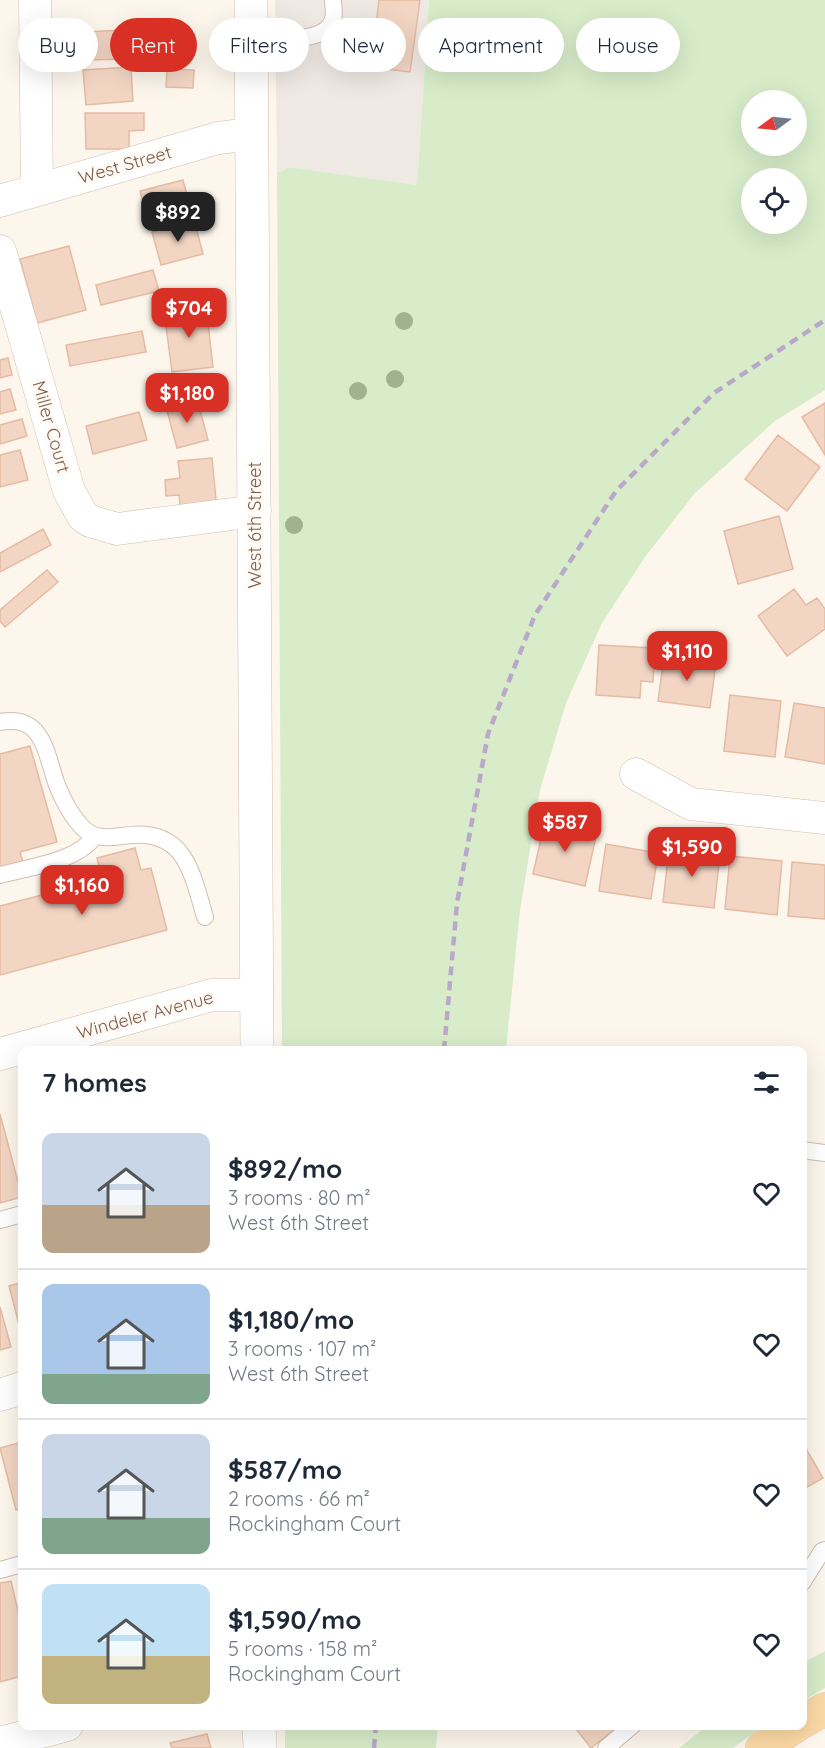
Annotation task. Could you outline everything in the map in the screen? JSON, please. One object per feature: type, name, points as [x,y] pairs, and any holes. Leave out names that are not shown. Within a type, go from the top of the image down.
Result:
[{"type":"main road","points":[[807,1719],[825,1709]]},
{"type":"main road","points":[[762,1748],[789,1730]]},
{"type":"street","points":[[35,0],[37,190]]},
{"type":"street","name":"West 6th Street","points":[[250,18],[251,0]]},
{"type":"street","name":"West 6th Street","points":[[250,72],[257,1046]]},
{"type":"street","name":"West Street","points":[[0,201],[218,138],[251,134]]},
{"type":"street","name":"Miller Court","points":[[0,251],[69,491],[83,516],[90,521],[117,529],[255,511]]},
{"type":"street","points":[[636,774],[691,804],[825,818]]},
{"type":"street","name":"Windeler Avenue","points":[[26,1046],[212,995],[257,995]]},
{"type":"street","name":"Windeler Avenue","points":[[0,1053],[18,1048]]},
{"type":"street","points":[[0,1395],[18,1389]]},
{"type":"street","points":[[0,1743],[48,1730]]},
{"type":"street","points":[[259,1730],[260,1748]]},
{"type":"lane","points":[[309,37],[325,32],[333,20],[333,0]]},
{"type":"lane","points":[[0,722],[13,721],[32,728],[45,748],[66,805],[84,829],[94,836],[105,837],[148,833],[172,844],[184,859],[193,878],[205,917]]},
{"type":"lane","points":[[0,875],[76,853],[89,845],[94,836]]},
{"type":"lane","points":[[807,1151],[825,1153]]},
{"type":"lane","points":[[0,1220],[18,1215]]},
{"type":"lane","points":[[807,1575],[822,1551],[825,1550]]},
{"type":"lane","points":[[0,1570],[18,1565]]},
{"type":"lane","points":[[606,1748],[627,1730]]},
{"type":"shaded area","points":[[275,0],[429,0],[428,18],[418,18],[418,72],[424,72],[417,185],[287,167],[282,172],[277,172],[276,72],[309,72],[309,18],[275,18]]},
{"type":"green space","points":[[429,0],[825,0],[825,390],[775,421],[695,493],[645,557],[602,623],[566,703],[540,790],[520,910],[506,1046],[282,1046],[277,172],[282,172],[287,167],[417,185],[424,72],[564,72],[564,18],[428,18]]},
{"type":"green space","points":[[825,1651],[825,1688],[807,1699],[807,1661]]},
{"type":"green space","points":[[285,1730],[438,1730],[436,1748],[285,1748]]},
{"type":"green space","points":[[702,1730],[757,1730],[733,1748],[679,1748]]},
{"type":"building","points":[[379,0],[420,0],[410,72],[406,71],[406,18],[377,18]]},
{"type":"building","points":[[98,31],[110,31],[110,59],[98,60]]},
{"type":"building","points":[[110,68],[110,72],[131,72],[133,101],[86,105],[83,72],[98,72],[98,69]]},
{"type":"building","points":[[167,72],[194,72],[193,88],[166,87]]},
{"type":"building","points":[[85,113],[144,113],[144,130],[129,131],[129,149],[86,149]]},
{"type":"building","points":[[183,180],[192,213],[149,225],[140,191]]},
{"type":"building","points":[[194,220],[203,254],[161,265],[152,232]]},
{"type":"building","points":[[69,246],[86,310],[37,323],[20,259]]},
{"type":"building","points":[[153,270],[159,291],[101,305],[96,285]]},
{"type":"building","points":[[206,306],[213,367],[172,372],[164,311]]},
{"type":"building","points":[[142,331],[146,352],[70,366],[66,345]]},
{"type":"building","points":[[8,358],[12,375],[0,378],[0,360]]},
{"type":"building","points":[[10,389],[16,410],[0,414],[0,392]]},
{"type":"building","points":[[197,399],[208,440],[177,448],[166,407]]},
{"type":"building","points":[[825,403],[825,455],[802,417]]},
{"type":"building","points":[[139,412],[147,440],[93,454],[86,426]]},
{"type":"building","points":[[22,419],[27,436],[0,444],[0,425]]},
{"type":"building","points":[[778,435],[820,467],[787,511],[745,479]]},
{"type":"building","points":[[20,450],[28,480],[0,487],[0,455]]},
{"type":"building","points":[[212,458],[217,510],[181,513],[179,495],[166,496],[165,480],[180,478],[178,461]]},
{"type":"building","points":[[779,516],[793,569],[738,584],[724,531]]},
{"type":"building","points":[[43,529],[51,545],[0,572],[0,553]]},
{"type":"building","points":[[47,570],[58,582],[5,627],[0,621],[0,610]]},
{"type":"building","points":[[794,589],[806,605],[817,598],[825,609],[825,629],[787,656],[758,616]]},
{"type":"building","points":[[599,645],[655,648],[653,682],[641,681],[640,698],[596,695]]},
{"type":"building","points":[[664,657],[716,663],[710,708],[658,701]]},
{"type":"building","points":[[730,695],[781,701],[775,757],[724,751]]},
{"type":"building","points":[[794,703],[825,708],[825,764],[785,757]]},
{"type":"building","points":[[30,746],[57,842],[20,852],[23,862],[0,868],[0,754]]},
{"type":"building","points":[[545,821],[597,832],[585,886],[533,874]]},
{"type":"building","points":[[606,844],[658,853],[651,899],[599,891]]},
{"type":"building","points":[[135,848],[141,870],[151,868],[167,930],[0,975],[0,906],[102,879],[97,858]]},
{"type":"building","points":[[669,849],[720,855],[714,908],[663,902]]},
{"type":"building","points":[[730,856],[782,861],[777,915],[725,909]]},
{"type":"building","points":[[792,862],[825,865],[825,919],[788,916]]},
{"type":"building","points":[[0,1114],[18,1182],[18,1198],[0,1203]]},
{"type":"building","points":[[18,1283],[18,1321],[9,1286]]},
{"type":"building","points":[[0,1307],[11,1347],[0,1350]]},
{"type":"building","points":[[18,1443],[18,1509],[16,1510],[0,1448]]},
{"type":"building","points":[[807,1451],[823,1478],[807,1487]]},
{"type":"building","points":[[11,1581],[18,1611],[18,1677],[0,1682],[0,1583]]},
{"type":"building","points":[[577,1730],[614,1730],[591,1748]]},
{"type":"building","points":[[207,1734],[211,1748],[172,1748],[170,1743]]},
{"type":"railway","points":[[444,1046],[457,903],[488,734],[535,615],[616,491],[714,393],[825,320]]},
{"type":"railway","points":[[374,1748],[376,1730]]}]
